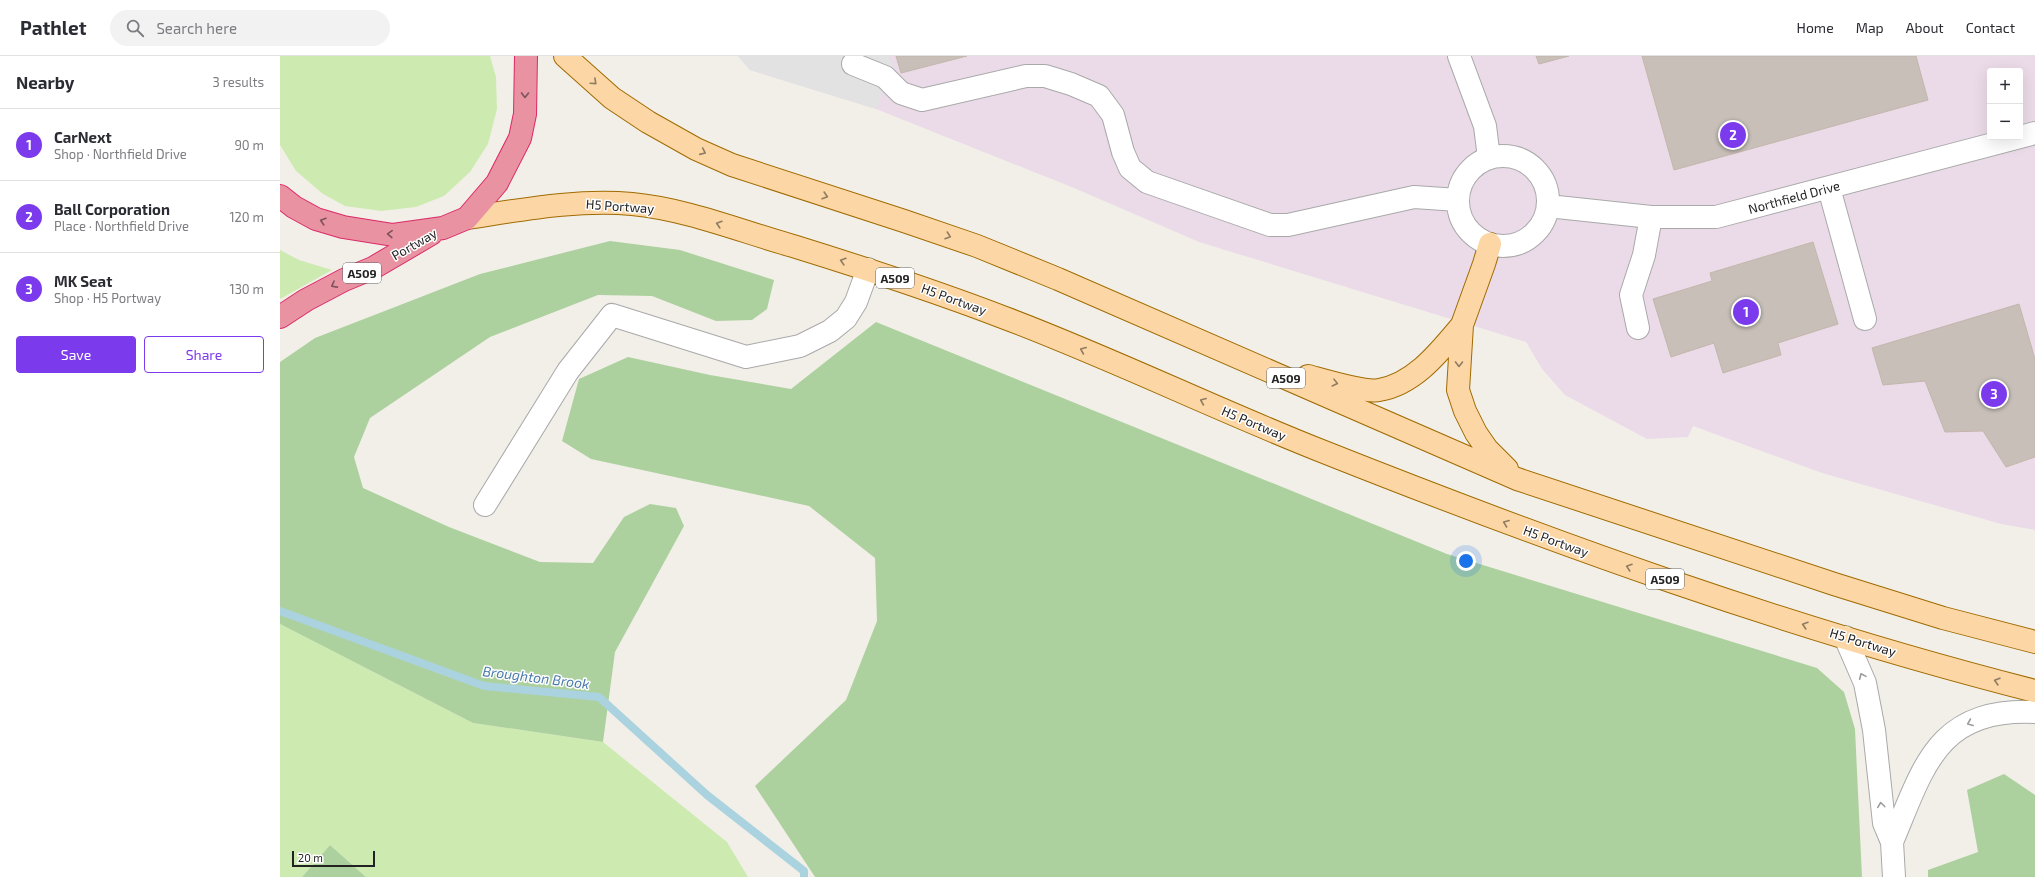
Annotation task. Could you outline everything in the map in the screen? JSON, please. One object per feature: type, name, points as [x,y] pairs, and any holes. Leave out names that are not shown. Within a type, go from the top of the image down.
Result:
[{"type":"highway","name":"A509","points":[[280,196],[294,207],[316,219],[360,231],[393,235],[443,228],[467,218],[497,183],[520,138],[525,114],[526,56]]},
{"type":"highway","name":"Portway","points":[[280,317],[306,300],[344,280],[373,268],[443,228]]},
{"type":"main road","name":"A509","points":[[564,56],[618,102],[689,145],[724,162],[977,246],[1058,279],[1517,479],[1834,584],[1943,618],[2035,642]]},
{"type":"main road","name":"H5 Portway","points":[[467,218],[577,204],[635,205],[706,220],[868,269],[1006,318],[1303,444],[1526,530],[1705,593],[1845,637],[2035,691]]},
{"type":"main road","points":[[1462,326],[1490,244]]},
{"type":"main road","name":"A509","points":[[1243,359],[1345,385],[1379,390],[1407,380],[1434,358],[1462,326]]},
{"type":"main road","name":"A509","points":[[1462,326],[1458,390],[1465,411],[1487,449],[1517,479]]},
{"type":"street","points":[[1459,56],[1485,126],[1489,158]]},
{"type":"street","points":[[853,64],[885,77],[901,93],[922,100],[1026,76],[1045,76],[1071,84],[1099,96],[1113,115],[1123,152],[1130,168],[1147,182],[1270,225],[1288,226],[1414,197],[1458,200]]},
{"type":"street","name":"Northfield Drive","points":[[1548,206],[1651,216],[1716,218],[2035,133]]},
{"type":"street","points":[[1503,157],[1518,159],[1531,166],[1541,177],[1547,191],[1548,206],[1538,230],[1528,239],[1509,246],[1490,244],[1476,238],[1466,227],[1459,214],[1458,200],[1460,186],[1467,174],[1477,165],[1489,158],[1503,157]]},
{"type":"street","points":[[1829,188],[1865,319]]},
{"type":"street","points":[[1638,328],[1631,295],[1644,255],[1651,216]]},
{"type":"street","points":[[485,505],[568,371],[612,315],[746,357],[800,346],[830,331],[846,318],[856,302],[868,269]]},
{"type":"street","points":[[1845,637],[1865,683],[1874,730],[1884,823],[1892,842],[1894,877]]},
{"type":"street","points":[[1892,842],[1916,782],[1928,760],[1945,740],[1965,724],[1988,715],[2012,711],[2035,712]]},
{"type":"shaded area","points":[[738,56],[2035,56],[2035,530],[2001,524],[1822,473],[1693,426],[1688,437],[1647,439],[1565,395],[1542,369],[1526,342],[1199,242],[1074,188],[876,109],[750,70]]},
{"type":"shaded area","points":[[738,56],[891,56],[889,58],[894,65],[876,109],[750,70]]},
{"type":"green space","points":[[280,56],[490,56],[496,77],[497,109],[488,144],[470,172],[444,196],[416,207],[381,211],[345,206],[323,194],[296,171],[280,145]]},
{"type":"green space","points":[[610,241],[680,250],[774,280],[767,309],[752,320],[716,321],[652,296],[598,295],[490,337],[370,418],[354,457],[363,488],[449,527],[540,562],[593,563],[624,517],[650,504],[676,508],[684,526],[615,652],[603,742],[473,723],[280,624],[280,362],[315,338],[480,274]]},
{"type":"green space","points":[[280,250],[299,260],[332,270],[280,299]]},
{"type":"green space","points":[[876,322],[1447,554],[1817,668],[1844,692],[1855,729],[1862,877],[815,877],[755,786],[846,700],[877,621],[875,558],[809,506],[591,459],[562,441],[579,379],[628,357],[710,375],[791,389]]},
{"type":"green space","points":[[280,624],[473,723],[603,742],[727,842],[748,877],[366,877],[330,845],[302,877],[280,877]]},
{"type":"green space","points":[[2004,774],[2035,795],[2035,877],[1928,877],[1928,870],[1978,852],[1967,790]]},
{"type":"green space","points":[[330,845],[366,877],[302,877]]},
{"type":"building","points":[[896,56],[967,56],[901,73]]},
{"type":"building","points":[[1536,56],[1569,56],[1539,64]]},
{"type":"building","points":[[1642,56],[1916,56],[1928,100],[1674,170]]},
{"type":"building","points":[[1813,242],[1838,324],[1778,343],[1781,355],[1723,373],[1714,343],[1671,357],[1653,299],[1712,281],[1710,273]]},
{"type":"building","points":[[2019,304],[2035,359],[2035,457],[2006,467],[1983,431],[1945,432],[1925,381],[1883,385],[1872,348]]},
{"type":"waterway","name":"Broughton Brook","points":[[280,611],[484,686],[599,697],[707,795],[804,871],[804,877]]},
{"type":"place","name":"Ball Corporation","points":[[1733,135]]},
{"type":"place","name":"CarNext","points":[[1746,312]]},
{"type":"place","name":"MK Seat","points":[[1994,394]]}]
